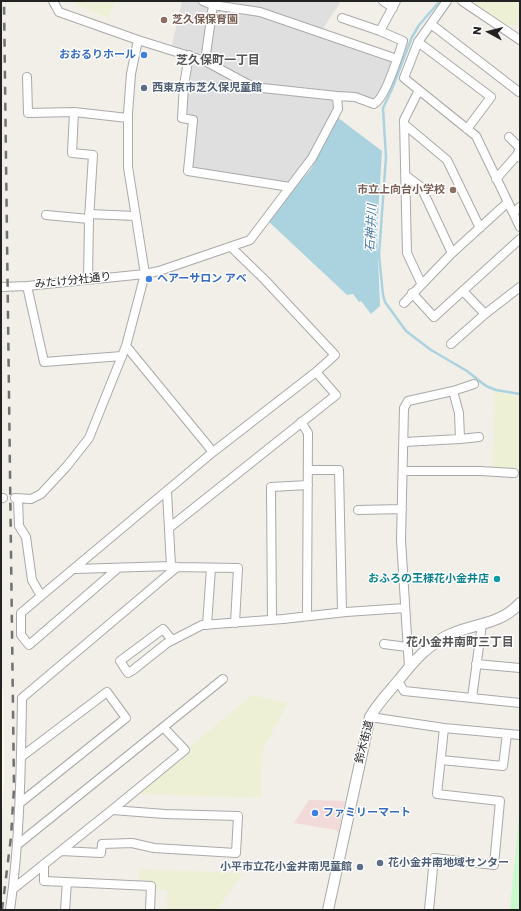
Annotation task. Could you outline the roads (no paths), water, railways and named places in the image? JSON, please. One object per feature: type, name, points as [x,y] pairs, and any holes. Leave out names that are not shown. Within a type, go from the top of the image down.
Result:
[{"type":"street","points":[[53,1],[59,12],[138,40],[205,61],[252,87],[337,96],[355,96],[374,104],[378,102],[382,95],[403,41],[380,31],[342,18]]},
{"type":"street","points":[[203,1],[213,5],[260,12],[397,59]]},
{"type":"street","points":[[380,31],[395,4],[383,1]]},
{"type":"street","points":[[447,1],[418,42],[404,78],[476,136],[507,203],[518,212],[520,227]]},
{"type":"street","points":[[462,1],[520,40]]},
{"type":"street","points":[[205,61],[213,5]]},
{"type":"street","points":[[431,24],[519,92]]},
{"type":"street","points":[[41,596],[32,580],[26,537],[19,526],[16,499],[31,499],[42,494],[89,438],[126,346],[145,274],[128,167],[128,118],[131,74],[138,40]]},
{"type":"street","points":[[418,42],[491,97],[467,129]]},
{"type":"street","points":[[189,55],[184,85],[182,118],[193,120],[188,171],[290,186]]},
{"type":"street","points":[[27,77],[28,113],[74,112],[128,118]]},
{"type":"street","points":[[419,90],[404,120],[404,124],[407,253],[422,283]]},
{"type":"street","name":"みたけ分社通り","points":[[1,287],[27,286],[145,274],[250,240],[312,158],[338,109],[337,96]]},
{"type":"street","points":[[74,112],[72,153],[93,155],[89,216],[88,280]]},
{"type":"street","points":[[404,124],[447,160],[480,228]]},
{"type":"street","points":[[496,178],[519,156],[520,148],[509,137]]},
{"type":"street","points":[[405,175],[420,187],[452,253]]},
{"type":"street","points":[[404,303],[452,253],[507,203]]},
{"type":"street","points":[[46,214],[136,216]]},
{"type":"street","points":[[412,294],[434,316],[520,240]]},
{"type":"street","points":[[117,569],[29,645],[21,635],[21,613],[213,452],[316,372],[335,355],[265,280],[231,247]]},
{"type":"street","points":[[27,286],[44,362],[122,356]]},
{"type":"street","points":[[451,344],[485,314],[520,287]]},
{"type":"street","points":[[463,291],[485,314]]},
{"type":"street","points":[[126,346],[213,452]]},
{"type":"street","points":[[169,528],[336,395],[316,372]]},
{"type":"street","points":[[409,667],[401,540],[404,408],[408,402],[453,391],[474,384]]},
{"type":"street","points":[[453,391],[459,413],[460,439]]},
{"type":"street","points":[[301,422],[308,433],[307,616]]},
{"type":"street","points":[[404,442],[479,437]]},
{"type":"street","points":[[308,470],[339,470],[342,612]]},
{"type":"street","points":[[403,471],[480,471],[514,473]]},
{"type":"street","points":[[272,619],[271,487],[308,485]]},
{"type":"street","points":[[167,492],[169,528],[174,567]]},
{"type":"street","points":[[358,510],[402,509]]},
{"type":"street","points":[[10,910],[20,803],[22,698],[174,567]]},
{"type":"street","points":[[75,569],[174,567],[238,568],[235,623]]},
{"type":"street","points":[[207,625],[212,568]]},
{"type":"street","name":"鈴木街道","points":[[328,910],[370,717],[381,700],[409,667],[432,645],[452,633],[496,621],[515,608],[520,602]]},
{"type":"street","points":[[172,640],[163,629],[120,661],[128,673],[172,640],[202,625],[283,619],[342,612],[405,608]]},
{"type":"street","points":[[472,698],[482,624]]},
{"type":"street","points":[[384,644],[407,647]]},
{"type":"street","points":[[476,664],[520,668]]},
{"type":"street","points":[[17,845],[224,679]]},
{"type":"street","points":[[398,681],[404,690],[520,703]]},
{"type":"street","points":[[20,803],[126,718],[107,692],[21,758]]},
{"type":"street","points":[[370,717],[444,728],[520,735]]},
{"type":"street","points":[[13,889],[184,750],[164,728]]},
{"type":"street","points":[[429,910],[434,858],[494,865],[500,801],[437,794],[444,728]]},
{"type":"street","points":[[441,760],[503,766],[507,734]]},
{"type":"street","points":[[61,851],[101,853],[102,844],[132,843],[154,848],[236,853],[238,816],[165,814],[112,810]]},
{"type":"street","points":[[44,864],[44,881],[150,886],[150,910]]},
{"type":"street","points":[[65,910],[67,882]]},
{"type":"water","points":[[337,117],[382,151],[377,233],[380,306],[371,314],[361,301],[359,302],[353,294],[347,295],[267,220],[311,169]]},
{"type":"waterway","name":"石神井川","points":[[440,1],[419,25],[412,37],[383,108],[386,157],[379,255],[383,295],[385,302],[406,331],[431,350],[467,371],[486,386],[496,390],[520,394]]},
{"type":"railway","points":[[2,910],[11,837],[14,788],[4,1]]},
{"type":"place","name":"芝久保保育園","points":[[164,20]]},
{"type":"place","name":"おおるりホール","points":[[144,55]]},
{"type":"place","name":"西東京市芝久保児童館","points":[[144,88]]},
{"type":"place","name":"市立上向台小学校","points":[[453,190]]},
{"type":"place","name":"ヘアーサロン アベ","points":[[149,279]]},
{"type":"place","name":"おふろの王様花小金井店","points":[[497,579]]},
{"type":"place","name":"ファミリーマート","points":[[315,813]]},
{"type":"place","name":"花小金井南地域センター","points":[[380,863]]},
{"type":"place","name":"小平市立花小金井南児童館","points":[[360,867]]},
{"type":"district","name":"芝久保町一丁目","points":[[218,61]]},
{"type":"district","name":"花小金井南町三丁目","points":[[460,643]]}]
